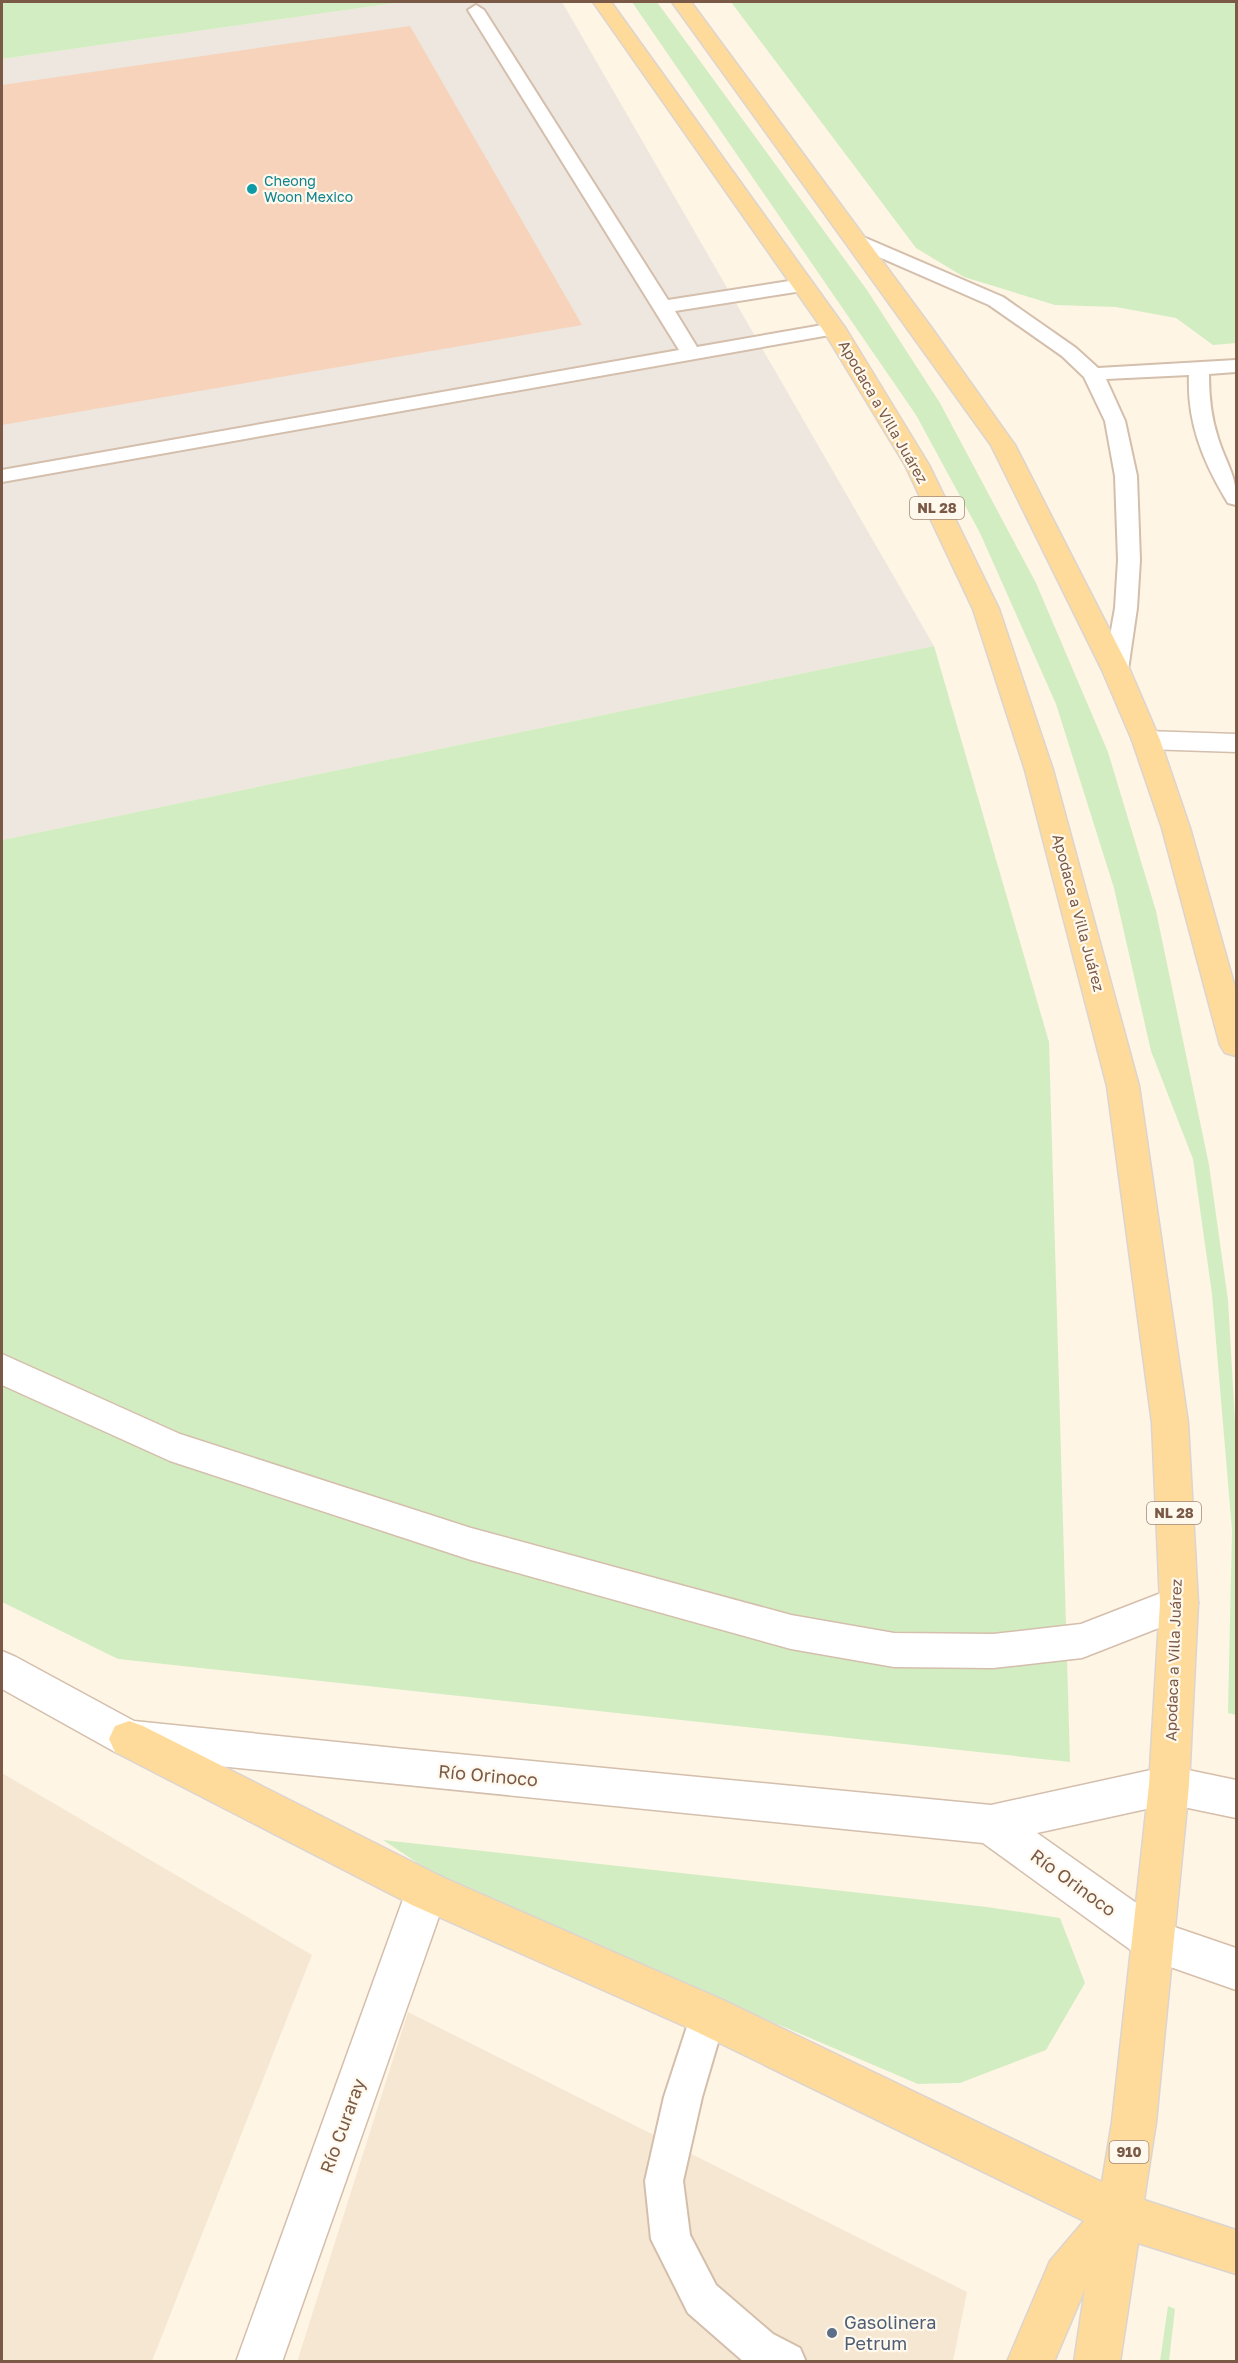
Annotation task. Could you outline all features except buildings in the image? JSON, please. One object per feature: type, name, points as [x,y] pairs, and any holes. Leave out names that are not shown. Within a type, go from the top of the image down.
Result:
[{"type":"main road","name":"Apodaca a Villa Juárez","points":[[602,2],[834,329],[916,465],[986,609],[1039,770],[1123,1086],[1170,1423],[1179,1603],[1169,1785],[1154,1941]]},
{"type":"main road","points":[[681,2],[1003,446],[1116,670],[1146,740],[1176,828],[1236,1045]]},
{"type":"main road","points":[[129,1739],[427,1891],[708,2015],[1119,2214],[1236,2252]]},
{"type":"main road","name":"910","points":[[1097,2361],[1134,2122],[1154,1941]]},
{"type":"main road","points":[[1030,2361],[1066,2277],[1119,2214]]},
{"type":"street","points":[[1146,740],[1236,742]]},
{"type":"street","points":[[2,1369],[170,1446],[471,1544],[791,1632],[894,1650],[993,1651],[1082,1641],[1179,1603]]},
{"type":"street","name":"Río Orinoco","points":[[2,1669],[129,1739],[405,1768],[991,1824],[1169,1785]]},
{"type":"street","points":[[1169,1785],[1236,1799]]},
{"type":"street","name":"Río Orinoco","points":[[991,1824],[1154,1941],[1236,1969]]},
{"type":"street","name":"Río Curaray","points":[[259,2361],[427,1891]]},
{"type":"lane","points":[[476,10],[691,353]]},
{"type":"lane","points":[[854,239],[996,301],[1069,352],[1094,374],[1115,421],[1126,476],[1129,560],[1126,608],[1116,670]]},
{"type":"lane","points":[[663,307],[801,285]]},
{"type":"lane","points":[[2,476],[834,329]]},
{"type":"lane","points":[[1094,374],[1236,366]]},
{"type":"lane","points":[[1199,368],[1198,396],[1203,425],[1218,470],[1236,498]]},
{"type":"lane","points":[[708,2015],[683,2097],[664,2181],[671,2239],[702,2299],[759,2348],[786,2361]]},
{"type":"shaded area","points":[[402,2],[562,2],[934,646],[2,840],[2,59]]},
{"type":"shaded area","points":[[2,1773],[312,1955],[152,2361],[2,2361]]},
{"type":"shaded area","points":[[408,2012],[967,2292],[953,2361],[297,2362]]},
{"type":"green space","points":[[2,2],[402,2],[2,59]]},
{"type":"green space","points":[[632,2],[657,2],[867,290],[940,403],[1036,583],[1108,752],[1156,911],[1209,1165],[1228,1300],[1236,1439],[1236,1715],[1228,1713],[1232,1530],[1212,1294],[1193,1159],[1151,1051],[1114,888],[1056,704],[980,533],[916,415]]},
{"type":"green space","points":[[731,2],[1236,2],[1236,343],[1213,345],[1176,318],[1116,307],[1055,305],[964,277],[916,248]]},
{"type":"green space","points":[[934,646],[1049,1042],[1070,1762],[118,1659],[2,1602],[2,840]]},
{"type":"green space","points":[[383,1840],[987,1907],[1060,1918],[1085,1983],[1046,2050],[960,2083],[918,2084],[449,1884]]},
{"type":"green space","points":[[1168,2306],[1175,2309],[1169,2361],[1160,2361]]},
{"type":"place","name":"Cheong Woon Mexico","points":[[252,189]]},
{"type":"place","name":"Gasolinera Petrum","points":[[832,2333]]}]
